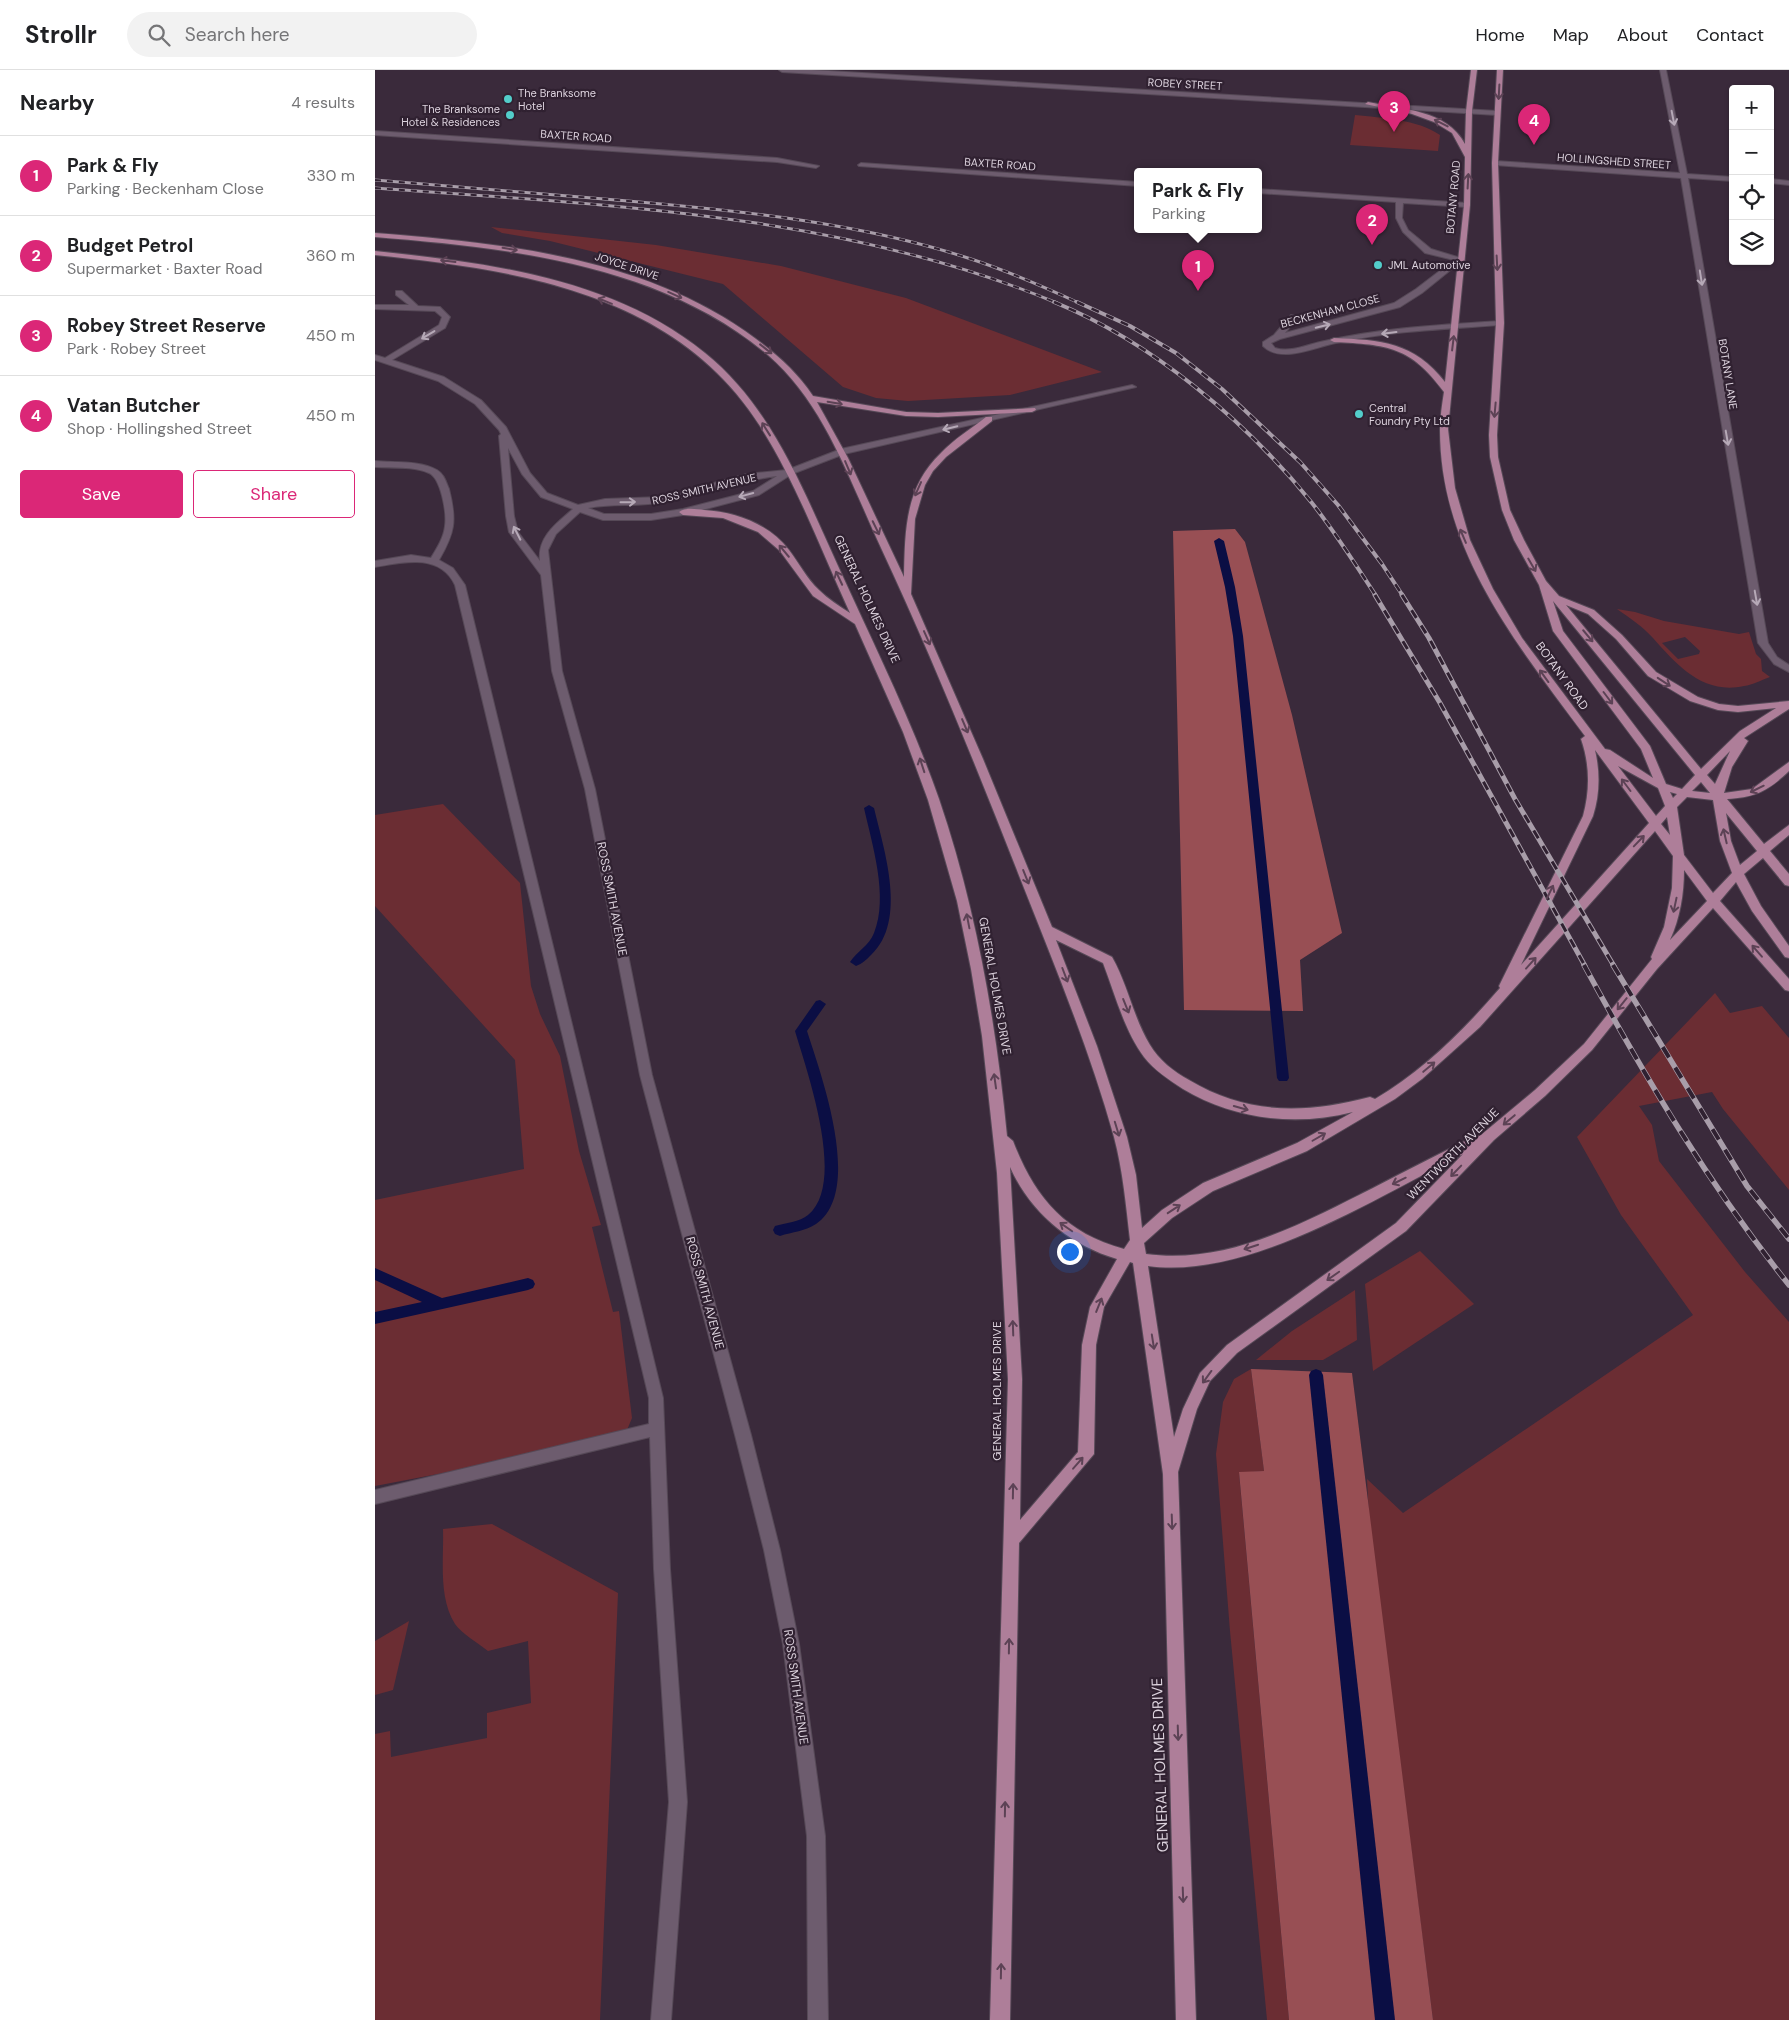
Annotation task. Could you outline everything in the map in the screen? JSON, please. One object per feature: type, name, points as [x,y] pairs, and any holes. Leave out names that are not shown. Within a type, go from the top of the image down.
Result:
[{"type":"main road","name":"BOTANY ROAD","points":[[1474,70],[1469,112],[1467,205],[1447,392],[1445,463],[1459,526],[1493,601],[1573,715],[1713,901],[1789,988]]},
{"type":"main road","points":[[1500,70],[1495,163],[1500,323],[1493,434],[1494,457],[1506,510],[1519,540],[1542,582],[1558,631],[1646,748],[1671,807],[1679,856],[1678,888],[1670,926],[1653,966]]},
{"type":"main road","points":[[1368,104],[1412,113],[1447,126],[1459,139],[1469,161]]},
{"type":"main road","name":"JOYCE DRIVE","points":[[375,235],[469,243],[545,255],[639,281],[699,306],[749,337],[782,363],[824,420]]},
{"type":"main road","points":[[375,253],[454,262],[524,276],[592,296],[649,320],[701,353],[740,390],[769,433],[789,472]]},
{"type":"main road","points":[[1334,340],[1384,344],[1416,355],[1428,365],[1447,392]]},
{"type":"main road","points":[[809,398],[906,414],[938,415],[1031,410]]},
{"type":"main road","points":[[908,595],[911,512],[915,496],[922,481],[944,454],[989,419]]},
{"type":"main road","name":"GENERAL HOLMES DRIVE","points":[[824,420],[908,595],[967,730],[1089,1037],[1125,1152],[1137,1240],[1133,1257],[1164,1404],[1171,1474],[1186,2020]]},
{"type":"main road","name":"GENERAL HOLMES DRIVE","points":[[789,472],[900,708],[918,754],[965,905],[980,980],[1001,1129],[1011,1278],[1015,1378],[1000,2020]]},
{"type":"main road","points":[[683,512],[704,512],[733,517],[757,526],[782,548],[812,590],[860,623]]},
{"type":"main road","points":[[1542,582],[1789,882]]},
{"type":"main road","points":[[1557,598],[1591,612],[1619,637],[1652,674],[1694,699],[1718,707],[1738,709],[1789,704]]},
{"type":"main road","points":[[1137,1240],[1167,1214],[1208,1187],[1302,1147],[1390,1096],[1448,1051],[1499,999],[1655,824],[1724,751],[1755,726],[1789,704]]},
{"type":"main road","points":[[1499,999],[1593,802],[1592,756],[1573,715]]},
{"type":"main road","points":[[1755,726],[1737,749],[1726,768],[1719,796],[1723,832],[1737,874],[1757,909],[1789,954]]},
{"type":"main road","points":[[1594,743],[1629,770],[1664,788],[1684,794],[1719,796],[1756,791],[1789,765]]},
{"type":"main road","name":"WENTWORTH AVENUE","points":[[1171,1474],[1190,1409],[1205,1377],[1233,1349],[1270,1320],[1401,1227],[1489,1136],[1540,1093],[1588,1047],[1653,966],[1737,874],[1789,829]]},
{"type":"main road","points":[[1047,930],[1108,960],[1145,1048],[1164,1070],[1195,1092],[1254,1112],[1278,1115],[1319,1114],[1358,1106],[1390,1096]]},
{"type":"main road","points":[[1001,1129],[1019,1172],[1028,1188],[1055,1219],[1078,1235],[1103,1248],[1133,1257],[1166,1262],[1212,1259],[1284,1236],[1489,1136]]},
{"type":"main road","points":[[1012,1540],[1086,1454],[1089,1345],[1097,1307],[1133,1257]]},
{"type":"street","name":"ROBEY STREET","points":[[782,70],[1497,113]]},
{"type":"street","name":"BOTANY LANE","points":[[1663,70],[1684,176],[1763,644],[1782,667],[1789,670]]},
{"type":"street","name":"BAXTER ROAD","points":[[375,133],[777,160],[815,166]]},
{"type":"street","name":"HOLLINGSHED STREET","points":[[1495,163],[1729,179]]},
{"type":"street","name":"BAXTER ROAD","points":[[861,165],[1134,184]]},
{"type":"street","points":[[1774,182],[1789,183]]},
{"type":"street","points":[[1262,192],[1467,205]]},
{"type":"street","points":[[1400,201],[1399,218],[1405,231],[1429,251],[1460,259]]},
{"type":"street","name":"BECKENHAM CLOSE","points":[[1455,326],[1334,340],[1285,352],[1274,350],[1267,346],[1267,342],[1277,337],[1397,305],[1419,292],[1460,259]]},
{"type":"street","points":[[399,293],[415,307]]},
{"type":"street","points":[[375,307],[437,309],[446,317],[445,321],[434,332],[387,360]]},
{"type":"street","points":[[1277,337],[1294,317]]},
{"type":"street","points":[[1455,326],[1500,323]]},
{"type":"street","name":"ROSS SMITH AVENUE","points":[[375,357],[441,379],[478,402],[503,428],[525,474],[544,495],[603,517],[651,517],[683,512],[755,492],[789,472]]},
{"type":"street","points":[[789,472],[841,452],[1132,387]]},
{"type":"street","name":"ROSS SMITH AVENUE","points":[[503,428],[510,516],[515,532],[544,573]]},
{"type":"street","points":[[375,464],[424,469],[440,476],[452,514],[451,525],[434,561]]},
{"type":"street","name":"ROSS SMITH AVENUE","points":[[789,472],[747,477],[662,500],[605,502],[580,507],[546,541],[543,550],[544,573],[557,671],[590,789],[646,1075],[743,1434],[772,1550],[791,1644],[817,1836],[818,2020]]},
{"type":"street","points":[[375,564],[411,558],[434,561],[445,565],[454,573],[460,585],[654,1388],[662,1569],[678,1802],[661,2020]]},
{"type":"street","points":[[375,1497],[657,1429]]},
{"type":"shaded area","points":[[1355,115],[1410,122],[1431,130],[1440,135],[1438,151],[1350,145]]},
{"type":"shaded area","points":[[491,227],[656,245],[781,266],[906,298],[1102,372],[1010,395],[908,401],[876,398],[843,387],[723,284],[550,241],[502,233]]},
{"type":"shaded area","points":[[1235,529],[1245,542],[1292,715],[1342,933],[1300,960],[1303,1011],[1184,1010],[1173,531]]},
{"type":"shaded area","points":[[1617,609],[1635,612],[1664,621],[1739,634],[1749,632],[1756,654],[1761,659],[1762,671],[1770,677],[1754,684],[1729,688],[1704,682],[1692,676],[1645,630]],"holes":[[[1685,637],[1700,651],[1699,654],[1678,659],[1662,643]]]},
{"type":"shaded area","points":[[443,804],[520,883],[531,986],[540,1014],[560,1056],[579,1151],[601,1225],[592,1227],[613,1312],[619,1311],[632,1418],[627,1430],[522,1458],[375,1486],[375,1200],[524,1169],[515,1060],[375,906],[375,815]]},
{"type":"shaded area","points":[[1715,993],[1730,1013],[1762,1006],[1789,1038],[1789,1190],[1723,1109],[1712,1092],[1639,1106],[1652,1125],[1659,1161],[1745,1272],[1789,1322],[1789,2020],[1433,2020],[1369,1518],[1367,1479],[1403,1513],[1693,1315],[1621,1215],[1577,1137]]},
{"type":"shaded area","points":[[1420,1251],[1474,1304],[1373,1371],[1365,1284]]},
{"type":"shaded area","points":[[1355,1290],[1357,1340],[1323,1360],[1256,1360],[1292,1331]]},
{"type":"shaded area","points":[[1251,1369],[1264,1471],[1239,1473],[1289,2020],[1267,2020],[1230,1631],[1216,1454],[1223,1402],[1234,1379]]},
{"type":"shaded area","points":[[1251,1369],[1352,1373],[1433,2020],[1289,2020],[1239,1472],[1264,1471]]},
{"type":"shaded area","points":[[492,1524],[618,1593],[600,2020],[375,2020],[375,1734],[390,1731],[391,1757],[487,1738],[487,1713],[531,1703],[528,1641],[488,1651],[458,1628],[446,1602],[443,1578],[443,1529]]},
{"type":"shaded area","points":[[409,1621],[393,1690],[375,1695],[375,1641]]},
{"type":"waterway","points":[[1219,541],[1230,587],[1238,636],[1283,1078]]},
{"type":"waterway","points":[[856,962],[873,946],[881,932],[884,915],[884,878],[869,808]]},
{"type":"waterway","points":[[780,1230],[813,1219],[825,1203],[831,1182],[828,1129],[801,1031],[820,1004]]},
{"type":"waterway","points":[[375,1274],[441,1304]]},
{"type":"waterway","points":[[441,1304],[528,1284]]},
{"type":"waterway","points":[[375,1318],[441,1304]]},
{"type":"waterway","points":[[1316,1375],[1385,2020]]},
{"type":"railway","points":[[375,180],[714,209],[845,227],[887,236],[971,259],[1012,274],[1079,303]]},
{"type":"railway","points":[[375,188],[635,208],[721,218],[807,232],[892,249],[975,273],[1057,303]]},
{"type":"railway","points":[[1054,302],[1091,319],[1126,339],[1195,387],[1227,414],[1286,472],[1312,503],[1376,596]]},
{"type":"railway","points":[[1077,302],[1130,326],[1176,353],[1222,389],[1300,462],[1338,505],[1382,564],[1403,596]]},
{"type":"railway","points":[[1375,595],[1440,703],[1585,966]]},
{"type":"railway","points":[[1402,595],[1429,638],[1515,799],[1614,966]]},
{"type":"railway","points":[[1584,965],[1679,1130],[1732,1209],[1789,1285]]},
{"type":"railway","points":[[1613,965],[1747,1186],[1789,1239]]},
{"type":"place","name":"The Branksome Hotel","points":[[508,99]]},
{"type":"place","name":"The Branksome Hotel & Residences","points":[[510,115]]},
{"type":"place","name":"Robey Street Reserve","points":[[1394,132]]},
{"type":"place","name":"Vatan Butcher","points":[[1534,145]]},
{"type":"place","name":"Budget Petrol","points":[[1372,245]]},
{"type":"place","name":"JML Automotive","points":[[1378,265]]},
{"type":"place","name":"Park & Fly","points":[[1198,291]]},
{"type":"place","name":"Central Foundry Pty Ltd","points":[[1359,414]]}]
